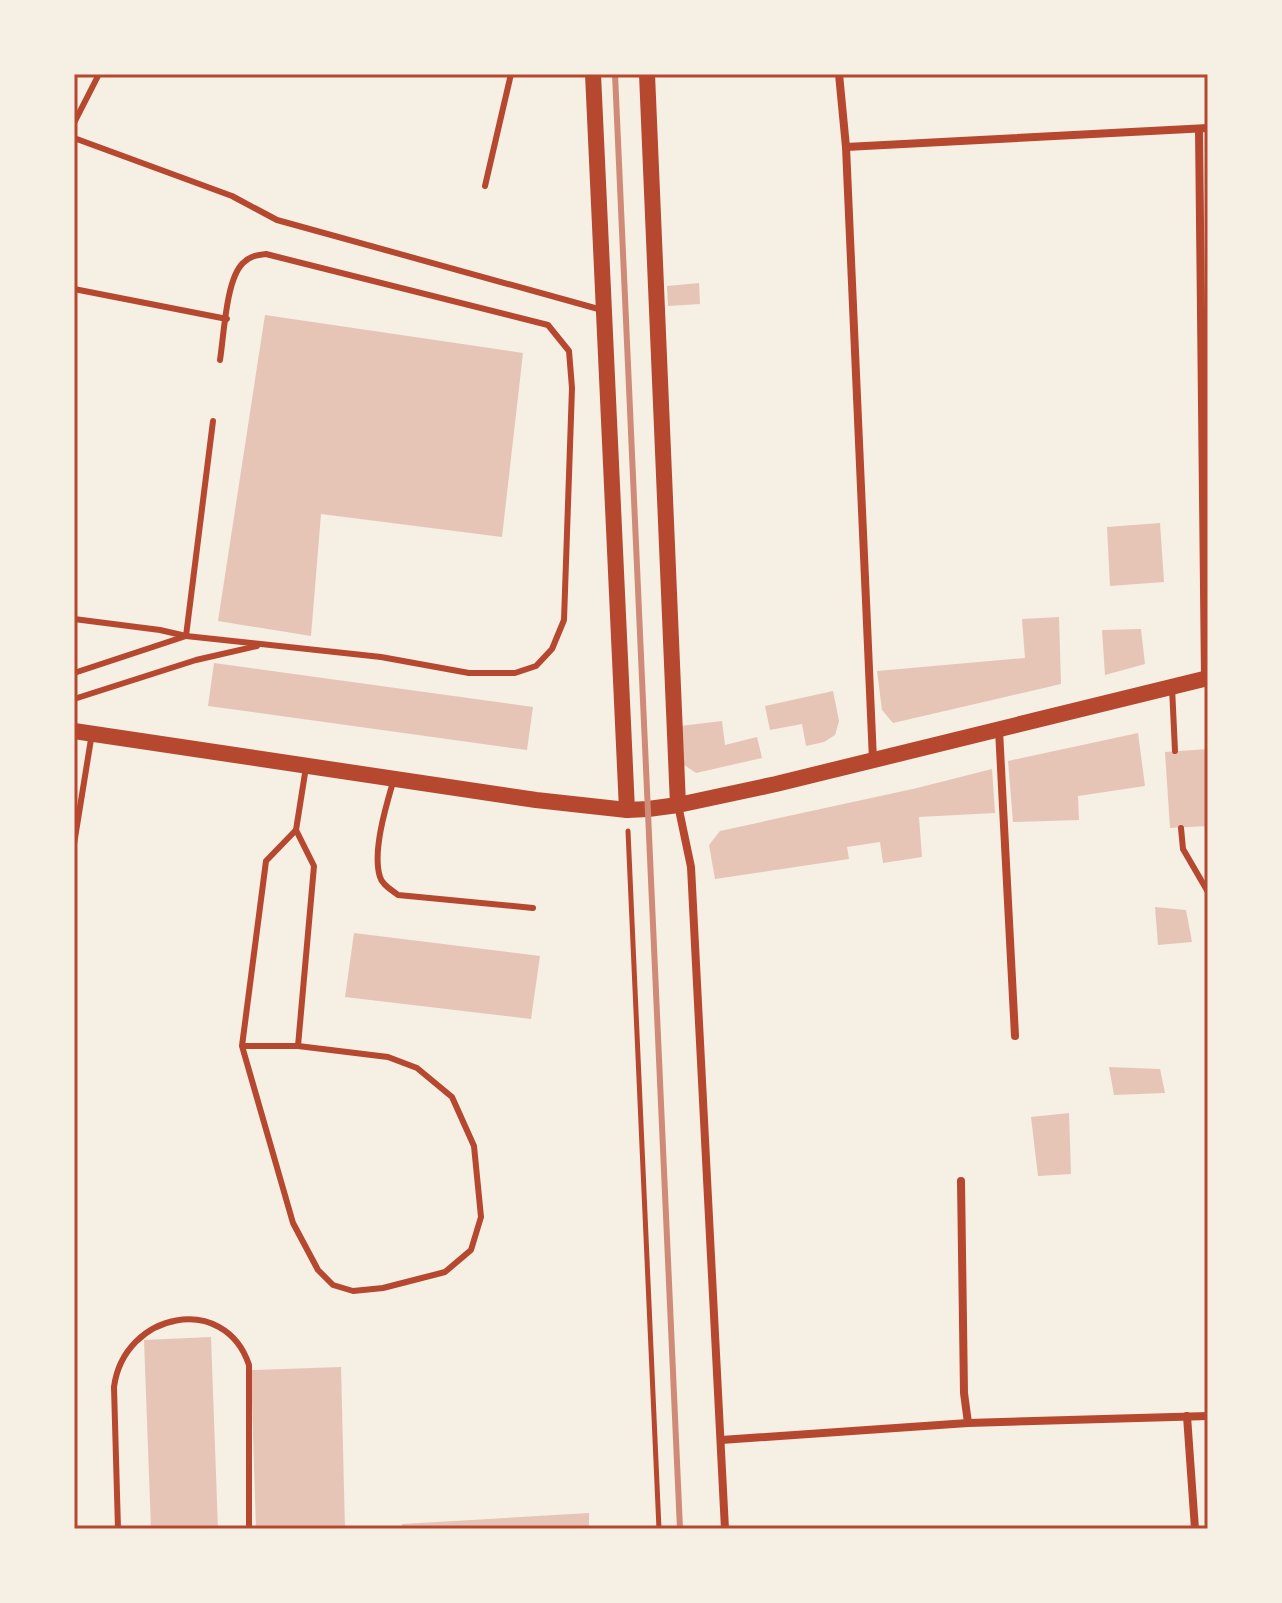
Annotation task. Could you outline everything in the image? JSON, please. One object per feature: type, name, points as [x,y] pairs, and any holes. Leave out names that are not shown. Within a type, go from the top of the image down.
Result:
[{"type":"main road","points":[[593,74],[627,810]]},
{"type":"main road","points":[[647,74],[678,805]]},
{"type":"main road","points":[[74,731],[536,800],[627,810],[678,805],[1206,678]]},
{"type":"street","points":[[839,74],[846,147],[873,760]]},
{"type":"street","points":[[846,147],[1204,128],[1206,678]]},
{"type":"street","points":[[999,730],[1015,1036]]},
{"type":"street","points":[[678,805],[691,867],[725,1529]]},
{"type":"street","points":[[961,1181],[964,1393],[968,1423]]},
{"type":"street","points":[[1187,1416],[1195,1529]]},
{"type":"street","points":[[721,1440],[968,1423],[1208,1416]]},
{"type":"lane","points":[[74,123],[99,74]]},
{"type":"lane","points":[[485,186],[511,74]]},
{"type":"lane","points":[[74,138],[232,196],[277,220],[604,310]]},
{"type":"lane","points":[[74,619],[186,636],[381,657],[469,673],[515,673],[536,666],[552,649],[564,620],[572,388],[569,351],[548,325],[266,254],[252,256],[240,265],[231,288],[220,360]]},
{"type":"lane","points":[[74,289],[227,319]]},
{"type":"lane","points":[[186,636],[213,421]]},
{"type":"lane","points":[[74,673],[186,636]]},
{"type":"lane","points":[[74,699],[196,660],[264,644]]},
{"type":"lane","points":[[1172,687],[1175,751]]},
{"type":"lane","points":[[74,844],[92,733]]},
{"type":"lane","points":[[298,1046],[314,866],[296,830],[306,764]]},
{"type":"lane","points":[[394,778],[379,836],[379,877],[385,885],[398,895],[533,908]]},
{"type":"lane","points":[[1181,828],[1183,849],[1208,892]]},
{"type":"lane","points":[[242,1046],[298,1046],[388,1057],[417,1068],[452,1097],[474,1146],[481,1217],[471,1250],[445,1272],[383,1288],[353,1291],[333,1285],[318,1270],[293,1223],[242,1046],[266,861],[296,830]]},
{"type":"lane","points":[[118,1529],[116,1371],[122,1357],[141,1334],[154,1327],[183,1320],[201,1321],[231,1336],[243,1349],[249,1365],[249,1529]]},
{"type":"path","points":[[627,810],[659,1529]]},
{"type":"building","points":[[699,283],[700,304],[668,306],[667,286]]},
{"type":"building","points":[[265,315],[523,353],[502,537],[321,514],[311,636],[218,621]]},
{"type":"building","points":[[1160,523],[1164,582],[1110,586],[1107,527]]},
{"type":"building","points":[[1059,617],[1061,684],[893,723],[882,710],[877,671],[1025,658],[1022,619]]},
{"type":"building","points":[[1141,629],[1145,664],[1105,675],[1102,630]]},
{"type":"building","points":[[214,663],[533,707],[527,750],[208,706]]},
{"type":"building","points":[[833,691],[839,721],[835,735],[824,742],[806,746],[802,724],[770,730],[765,706]]},
{"type":"building","points":[[722,721],[725,745],[757,737],[762,758],[696,773],[684,765],[680,726]]},
{"type":"building","points":[[1138,733],[1145,786],[1078,796],[1079,820],[1013,822],[1008,761]]},
{"type":"building","points":[[1208,749],[1208,826],[1170,828],[1165,752]]},
{"type":"building","points":[[992,769],[995,813],[919,817],[922,857],[883,863],[880,842],[847,847],[849,859],[715,879],[709,845],[720,831]]},
{"type":"building","points":[[1155,907],[1186,910],[1192,942],[1158,945]]},
{"type":"building","points":[[354,933],[540,956],[531,1019],[345,997]]},
{"type":"building","points":[[1109,1067],[1160,1069],[1165,1093],[1114,1095]]},
{"type":"building","points":[[1069,1113],[1071,1174],[1038,1176],[1031,1117]]},
{"type":"building","points":[[211,1337],[218,1529],[151,1529],[144,1340]]},
{"type":"building","points":[[341,1367],[345,1529],[256,1529],[251,1370]]},
{"type":"building","points":[[589,1513],[589,1529],[402,1529],[402,1524]]},
{"type":"railway","points":[[615,74],[680,1529]]}]
